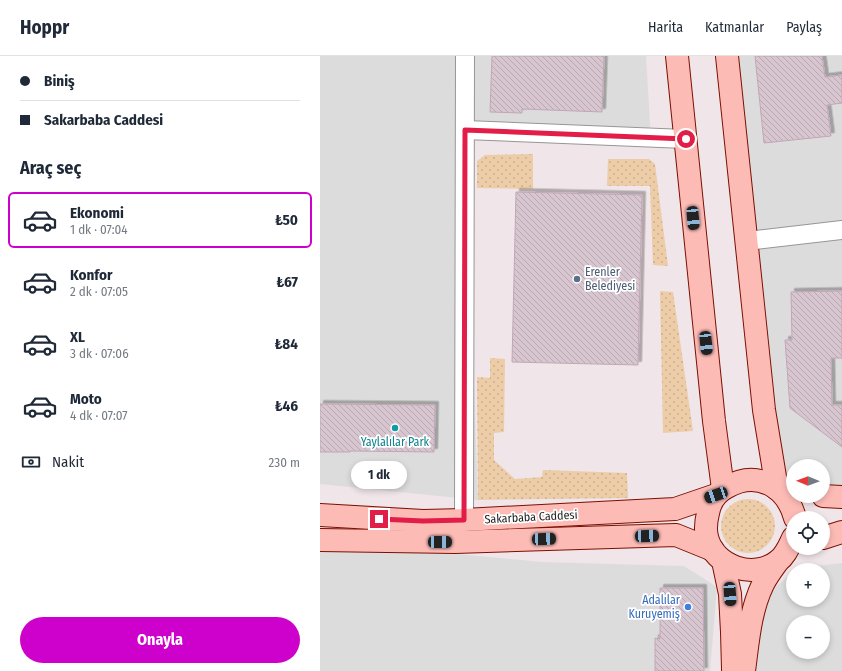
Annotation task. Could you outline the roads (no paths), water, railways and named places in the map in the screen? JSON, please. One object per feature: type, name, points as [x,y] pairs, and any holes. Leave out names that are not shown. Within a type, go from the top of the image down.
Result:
[{"type":"main road","points":[[677,56],[714,421],[719,492],[709,508],[705,522],[707,537],[718,556],[730,594],[733,671]]},
{"type":"main road","points":[[727,56],[764,410],[784,492],[793,511]]},
{"type":"main road","name":"Sakarbaba Caddesi","points":[[320,515],[423,521],[675,509],[719,492],[735,482],[750,480],[764,482],[784,492]]},
{"type":"main road","points":[[830,496],[842,497]]},
{"type":"main road","points":[[830,536],[842,532]]},
{"type":"main road","name":"Sakarbaba Caddesi","points":[[320,540],[455,542],[676,535],[718,556],[736,568],[751,570],[765,568],[786,551]]},
{"type":"main road","points":[[744,671],[750,624],[755,603],[764,582],[786,552]]},
{"type":"street","points":[[464,520],[465,56]]},
{"type":"street","points":[[465,130],[686,139]]},
{"type":"street","points":[[747,241],[842,230]]},
{"type":"place","name":"Erenler Belediyesi","points":[[577,279]]},
{"type":"place","name":"Yaylalılar Park","points":[[395,428]]},
{"type":"place","name":"Adalılar Kuruyemiş","points":[[688,607]]}]
